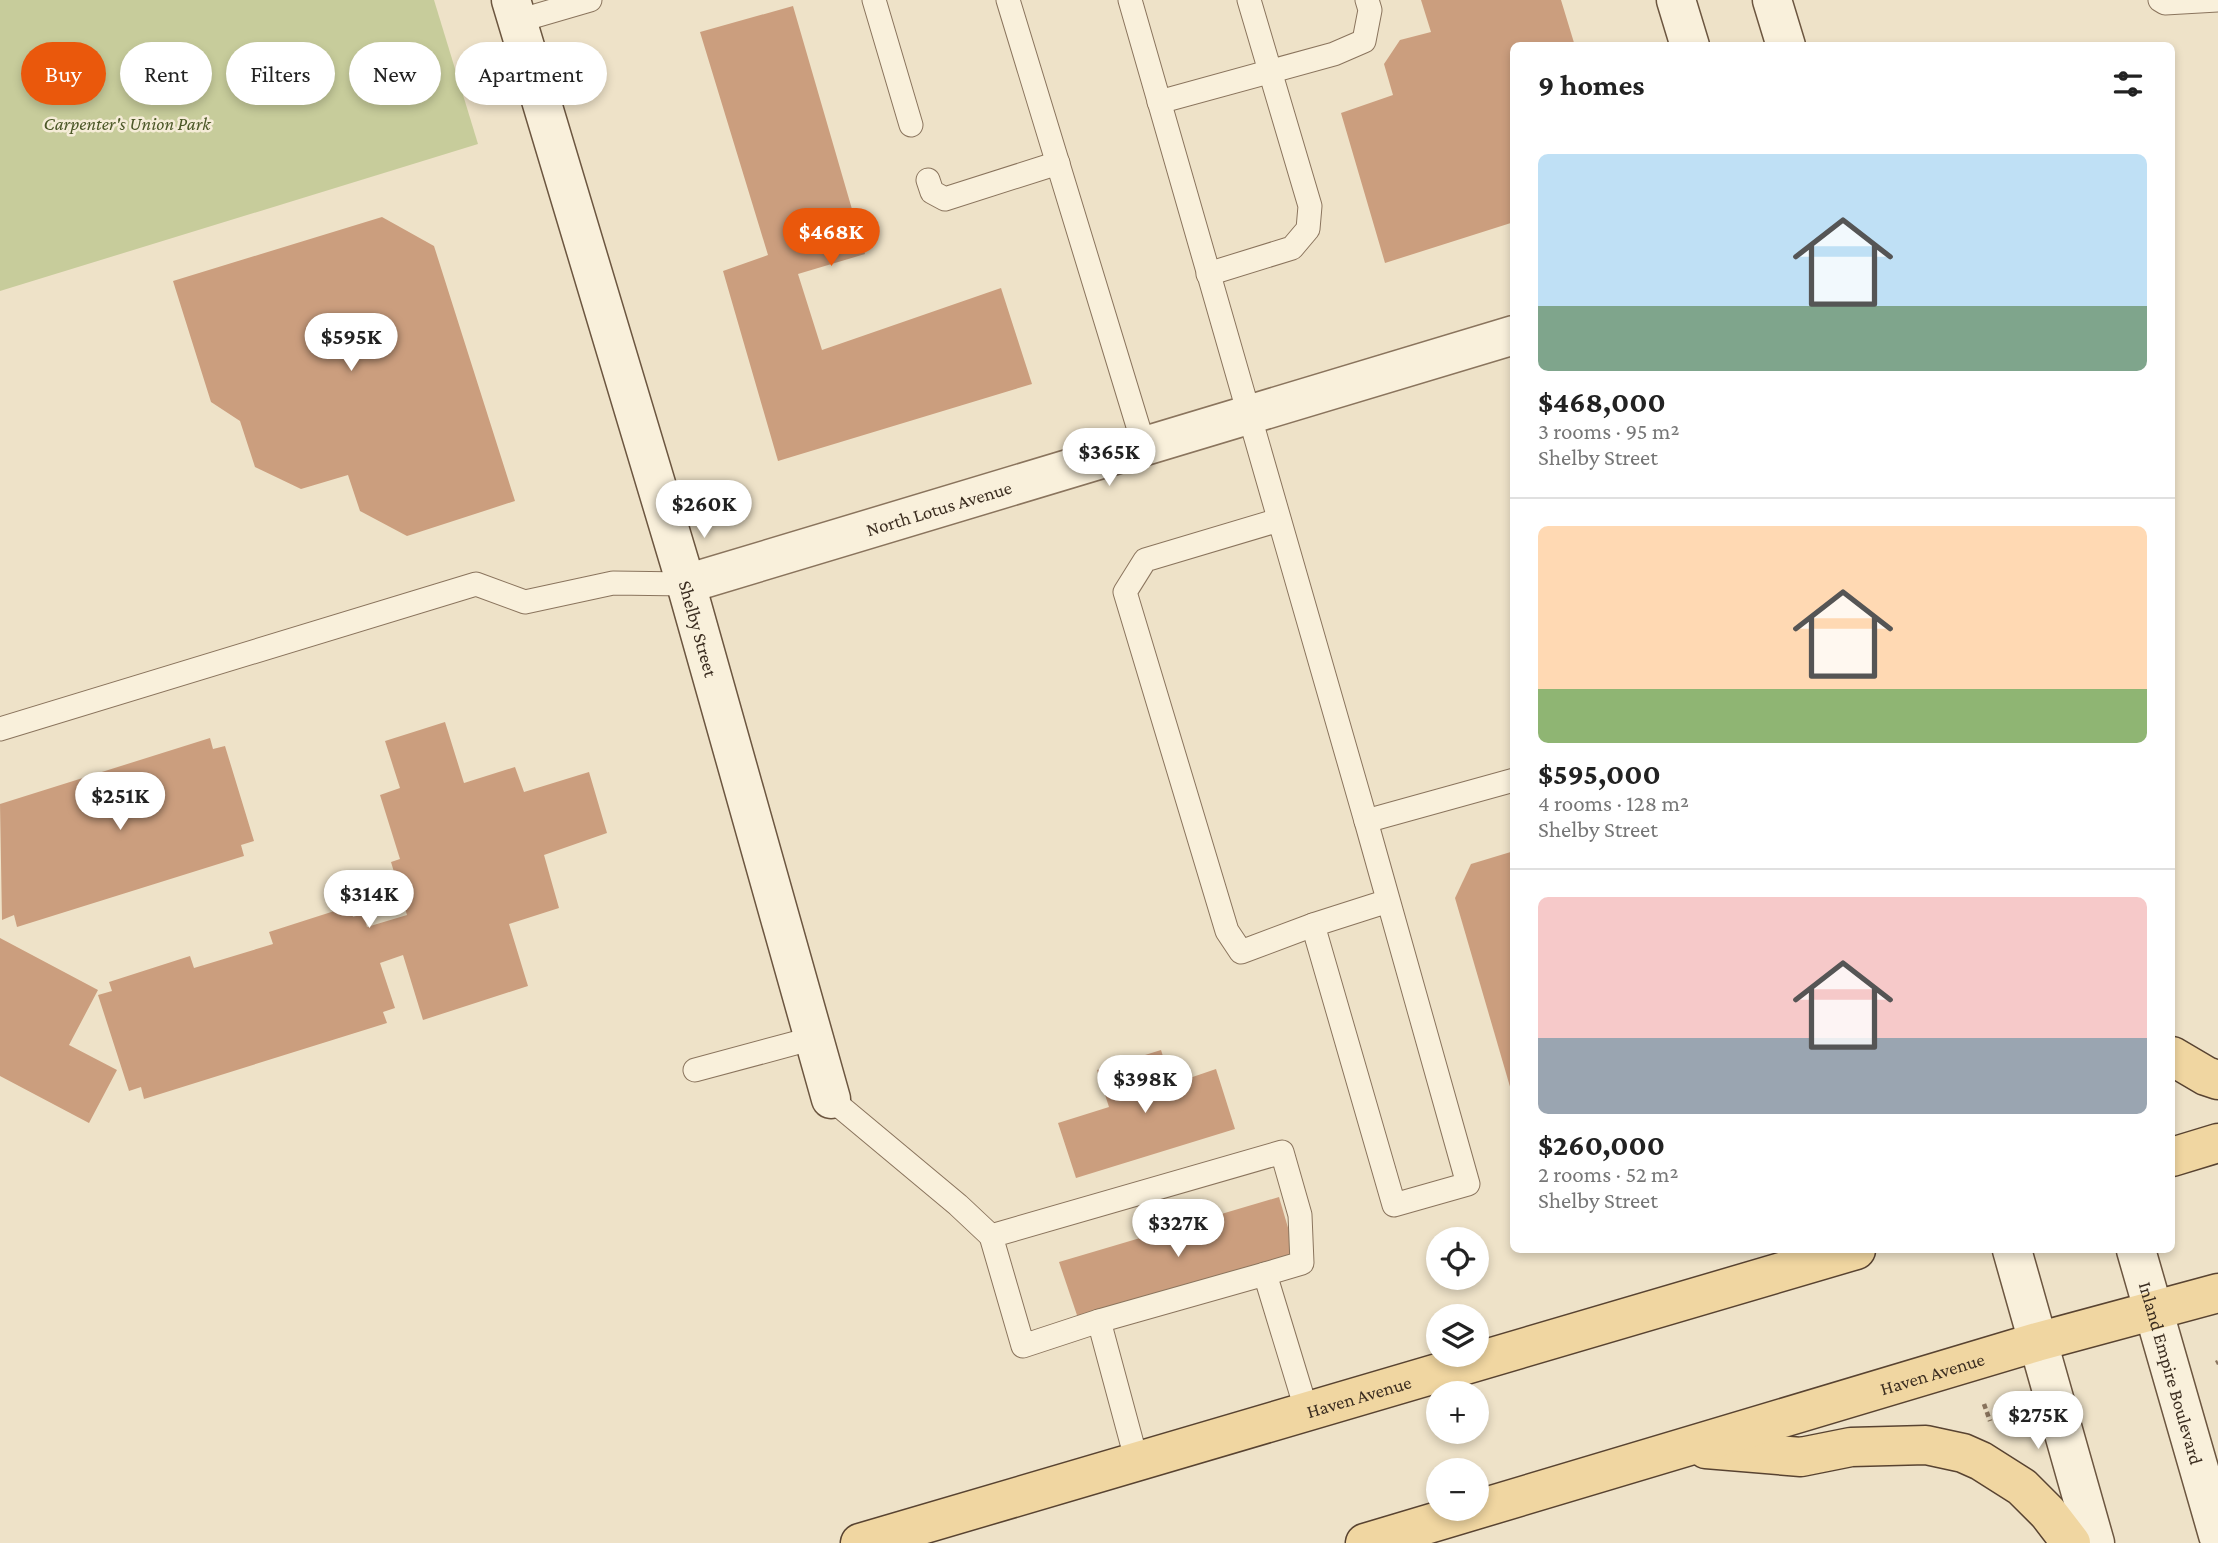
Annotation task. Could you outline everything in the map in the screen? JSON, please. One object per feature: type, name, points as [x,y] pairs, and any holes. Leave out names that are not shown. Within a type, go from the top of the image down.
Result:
[{"type":"main road","points":[[2175,1058],[2218,1080]]},
{"type":"main road","points":[[2175,1156],[2218,1143]]},
{"type":"main road","name":"Haven Avenue","points":[[860,1543],[1846,1253]]},
{"type":"main road","name":"Haven Avenue","points":[[1364,1543],[2037,1342],[2218,1293]]},
{"type":"main road","points":[[1686,1447],[1801,1457],[1851,1447],[1926,1445],[1963,1453],[2022,1487],[2048,1513],[2071,1543]]},
{"type":"street","points":[[1676,0],[1689,42]]},
{"type":"street","points":[[1772,0],[1785,42]]},
{"type":"street","name":"Shelby Street","points":[[514,10],[686,584],[831,1099]]},
{"type":"street","name":"North Lotus Avenue","points":[[686,584],[1510,335]]},
{"type":"street","points":[[2013,1253],[2095,1543]]},
{"type":"street","name":"Inland Empire Boulevard","points":[[2137,1253],[2218,1535]]},
{"type":"lane","points":[[514,10],[590,0]]},
{"type":"lane","points":[[874,0],[911,125]]},
{"type":"lane","points":[[1008,0],[1144,446]]},
{"type":"lane","points":[[1130,0],[1468,1184],[1394,1205],[1313,925]]},
{"type":"lane","points":[[1208,274],[1292,248],[1308,229],[1310,206],[1250,0]]},
{"type":"lane","points":[[1159,102],[1334,54],[1364,41],[1370,10],[1367,0]]},
{"type":"lane","points":[[2160,0],[2165,3],[2218,0]]},
{"type":"lane","points":[[928,180],[932,192],[945,199],[1058,163]]},
{"type":"lane","points":[[1279,520],[1144,560],[1125,592],[1227,931],[1241,951],[1388,901]]},
{"type":"lane","points":[[0,729],[476,584],[525,602],[612,583],[686,584]]},
{"type":"lane","points":[[1366,821],[1510,781]]},
{"type":"lane","points":[[695,1070],[814,1038]]},
{"type":"lane","points":[[831,1099],[991,1236],[1023,1346],[1099,1321],[1302,1263],[1300,1215],[1282,1152],[991,1236]]},
{"type":"lane","points":[[1265,1274],[1307,1412]]},
{"type":"lane","points":[[1099,1321],[1137,1462]]},
{"type":"path","points":[[1984,1404],[1993,1428],[2025,1419]]},
{"type":"green space","name":"Carpenter's Union Park","points":[[0,0],[434,0],[455,69],[455,105],[466,105],[478,144],[0,291]]},
{"type":"building","points":[[1421,0],[1561,0],[1574,42],[1510,42],[1510,223],[1385,263],[1341,113],[1393,95],[1384,64],[1400,40],[1431,32]]},
{"type":"building","points":[[793,6],[865,254],[798,274],[822,350],[1001,288],[1032,384],[778,461],[723,271],[768,255],[700,32]]},
{"type":"building","points":[[382,217],[434,246],[515,501],[407,536],[360,511],[348,475],[301,489],[255,467],[240,421],[211,402],[173,281]]},
{"type":"building","points":[[445,722],[464,783],[515,767],[524,792],[589,772],[607,833],[544,855],[559,908],[509,924],[528,986],[423,1020],[403,955],[380,963],[395,1008],[383,1012],[387,1023],[144,1099],[141,1087],[129,1091],[98,995],[112,991],[109,982],[190,956],[194,968],[273,944],[269,932],[350,906],[353,917],[363,914],[367,927],[407,915],[391,862],[400,859],[380,795],[400,788],[385,741]]},
{"type":"building","points":[[210,738],[213,749],[225,746],[254,841],[241,845],[244,856],[17,927],[14,915],[2,920],[0,804]]},
{"type":"building","points":[[1510,852],[1510,1087],[1455,898],[1471,864]]},
{"type":"building","points":[[0,938],[98,990],[69,1045],[117,1070],[89,1123],[0,1076]]},
{"type":"building","points":[[1161,1050],[1172,1084],[1216,1069],[1235,1129],[1076,1178],[1058,1123],[1109,1107],[1097,1070]]},
{"type":"building","points":[[1279,1197],[1296,1255],[1079,1321],[1059,1262]]}]
